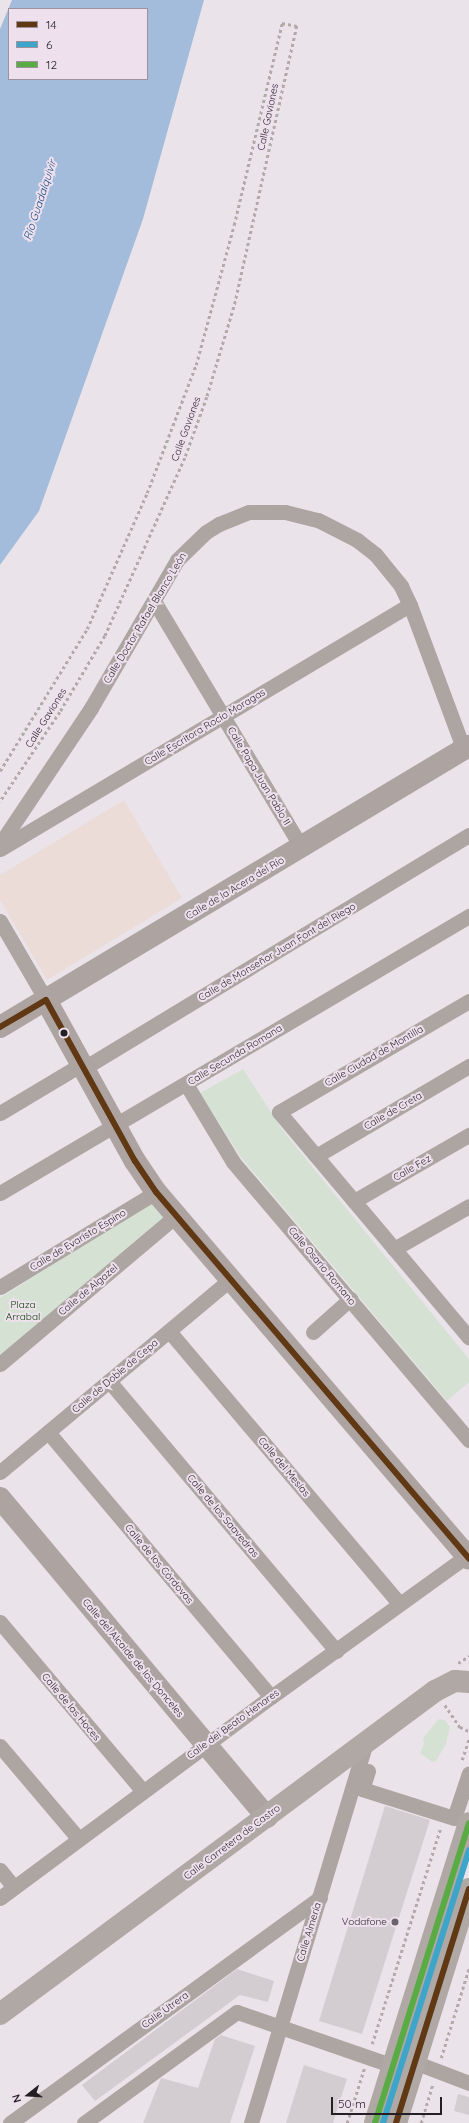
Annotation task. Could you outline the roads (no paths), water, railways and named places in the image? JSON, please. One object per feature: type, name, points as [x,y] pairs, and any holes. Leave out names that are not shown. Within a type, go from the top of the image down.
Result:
[{"type":"main road","name":"Calle Carretera de Castro","points":[[0,2014],[435,1691],[455,1681],[469,1682]]},
{"type":"main road","points":[[396,2123],[404,2064],[469,1823]]},
{"type":"main road","points":[[375,2123],[404,2064],[469,1889]]},
{"type":"street","name":"Calle Doctor Rafael Blanco León","points":[[0,844],[91,708],[178,560],[194,541],[219,524],[235,516],[268,510],[300,514],[357,540],[376,555],[391,572],[410,605],[467,751]]},
{"type":"street","name":"Calle Papa Juan Pablo II","points":[[154,600],[302,848]]},
{"type":"street","name":"Calle Escritora Rocío Moragas","points":[[0,849],[410,605]]},
{"type":"street","name":"Calle de la Acera del Río","points":[[0,1027],[467,751]]},
{"type":"street","name":"Calle de Monseñor Juan Font del Riego","points":[[0,1112],[83,1066],[469,835]]},
{"type":"street","name":"Calle Secunda Romana","points":[[0,1193],[114,1124],[186,1084],[469,916]]},
{"type":"street","points":[[2,931],[46,1000],[114,1124],[156,1192],[468,1556]]},
{"type":"street","name":"Calle Ciudad de Montilla","points":[[316,1156],[279,1112],[469,1001]]},
{"type":"street","name":"Calle de Creta","points":[[316,1156],[469,1066]]},
{"type":"street","name":"Calle Osario Romano","points":[[186,1084],[233,1162],[469,1440]]},
{"type":"street","name":"Calle Fez","points":[[354,1201],[469,1135]]},
{"type":"street","points":[[316,1156],[469,1338]]},
{"type":"street","name":"Calle de Evaristo Espino","points":[[0,1287],[156,1192]]},
{"type":"street","points":[[394,1249],[469,1206]]},
{"type":"street","name":"Calle de Algazel","points":[[0,1364],[176,1216]]},
{"type":"street","name":"Calle de Doble de Cepa","points":[[0,1472],[230,1280]]},
{"type":"street","points":[[313,1332],[350,1299]]},
{"type":"street","name":"Calle del Mesías","points":[[169,1331],[399,1603]]},
{"type":"street","name":"Calle de los Saavedras","points":[[109,1381],[336,1651]]},
{"type":"street","name":"Calle de los Córdovas","points":[[48,1432],[271,1697]]},
{"type":"street","name":"Calle del Alcaide de los Donceles","points":[[0,1498],[267,1817]]},
{"type":"street","name":"Calle del Beato Henares","points":[[0,1898],[206,1744],[336,1651],[399,1603],[468,1556]]},
{"type":"street","name":"Calle de las Hoces","points":[[0,1622],[143,1791]]},
{"type":"street","points":[[465,1767],[454,1818],[362,1789],[375,1748],[446,1691],[454,1688],[469,1689]]},
{"type":"street","name":"Calle Almería","points":[[250,2123],[281,2027],[366,1741]]},
{"type":"street","points":[[0,1746],[78,1839]]},
{"type":"street","points":[[0,1870],[14,1887]]},
{"type":"street","name":"Calle Utrera","points":[[10,2123],[320,1898]]},
{"type":"street","points":[[84,2123],[237,2012],[368,2059],[404,2064],[437,2072],[469,2083]]},
{"type":"water","name":"Río Guadalquivir","points":[[12,0],[204,0],[143,219],[39,511],[0,565],[0,29],[8,10],[8,80],[148,80],[148,8],[9,8]]},
{"type":"place","name":"Vodafone","points":[[395,1922]]},
{"type":"park label","name":"Plaza Arrabal","points":[[23,1310]]}]
